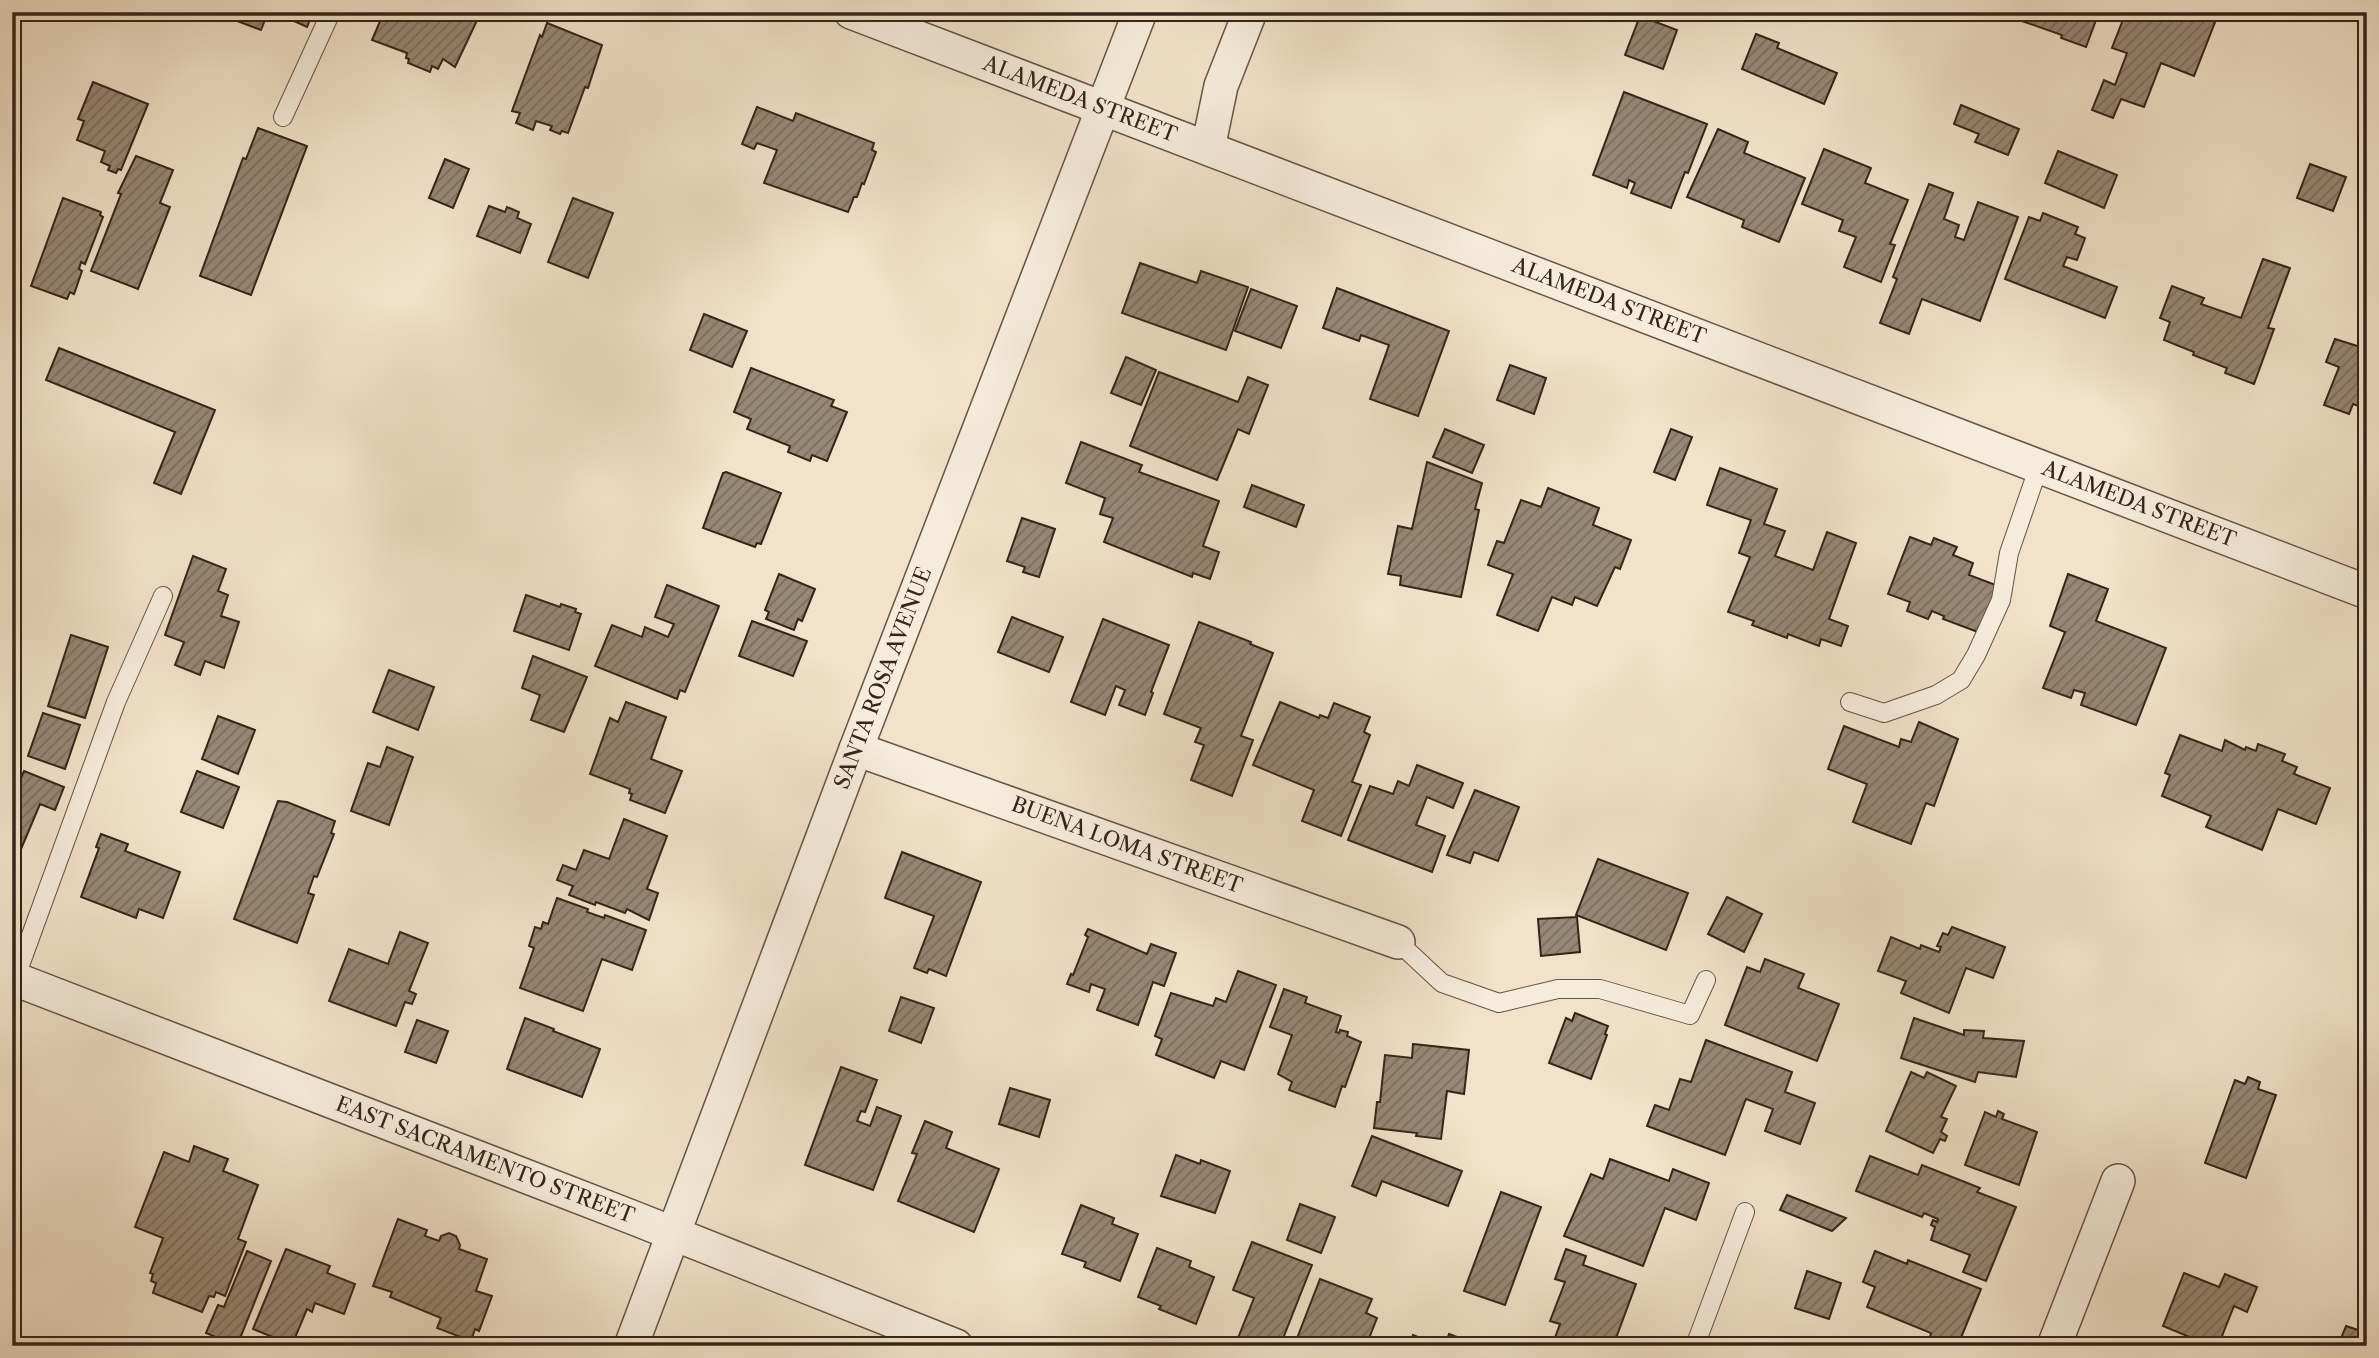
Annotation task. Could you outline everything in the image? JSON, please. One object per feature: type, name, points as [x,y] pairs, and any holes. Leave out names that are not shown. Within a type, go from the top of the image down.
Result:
[{"type":"street","name":"ALAMEDA STREET","points":[[851,12],[2367,592]]},
{"type":"street","name":"SANTA ROSA AVENUE","points":[[631,1346],[856,748],[1140,12]]},
{"type":"street","points":[[1209,148],[1221,86],[1250,12]]},
{"type":"street","name":"BUENA LOMA STREET","points":[[856,748],[1398,942]]},
{"type":"street","name":"EAST SACRAMENTO STREET","points":[[13,978],[956,1346]]},
{"type":"street","points":[[2054,1346],[2118,1181]]},
{"type":"lane","points":[[283,117],[331,12]]},
{"type":"lane","points":[[1850,702],[1884,713],[1936,695],[1961,680],[1976,655],[2001,600],[2009,554],[2039,466]]},
{"type":"lane","points":[[13,978],[116,702],[163,596]]},
{"type":"lane","points":[[1398,942],[1442,983],[1499,1003],[1558,989],[1600,989],[1690,1015],[1706,980]]},
{"type":"lane","points":[[1696,1346],[1745,1212]]},
{"type":"building","points":[[222,12],[268,12],[261,30],[221,15]]},
{"type":"building","points":[[274,12],[313,12],[307,27]]},
{"type":"building","points":[[384,12],[480,14],[455,67],[443,59],[438,69],[432,66],[430,72],[408,63],[407,53],[372,40]]},
{"type":"building","points":[[2018,12],[2099,12],[2086,47],[2061,38],[2062,35],[2016,19]]},
{"type":"building","points":[[2126,12],[2219,12],[2194,76],[2161,63],[2144,107],[2121,99],[2113,118],[2092,110],[2104,80],[2115,85],[2127,53],[2112,48]]},
{"type":"building","points":[[1640,16],[1677,30],[1663,69],[1625,55]]},
{"type":"building","points":[[547,23],[602,45],[588,88],[585,87],[568,133],[562,131],[560,134],[550,130],[552,126],[536,121],[533,130],[516,123],[520,113],[512,111]]},
{"type":"building","points":[[1756,34],[1779,43],[1777,48],[1837,73],[1824,104],[1742,69]]},
{"type":"building","points":[[93,82],[148,104],[121,170],[118,169],[116,173],[108,170],[110,166],[101,162],[105,151],[77,140],[84,121],[78,119]]},
{"type":"building","points":[[1624,92],[1707,124],[1671,208],[1631,193],[1635,183],[1629,180],[1627,188],[1593,175]]},
{"type":"building","points":[[1961,105],[2019,129],[2008,155],[1975,142],[1979,134],[1954,124]]},
{"type":"building","points":[[757,107],[793,121],[796,113],[874,143],[872,150],[876,152],[864,184],[862,183],[857,197],[854,197],[848,212],[764,183],[777,150],[757,143],[754,149],[742,144]]},
{"type":"building","points":[[258,128],[307,146],[251,295],[200,276],[243,158],[246,159]]},
{"type":"building","points":[[1718,129],[1748,142],[1744,153],[1805,178],[1779,242],[1742,227],[1744,220],[1687,197]]},
{"type":"building","points":[[1824,149],[1871,168],[1865,183],[1908,200],[1890,244],[1895,245],[1881,282],[1844,267],[1856,237],[1839,231],[1843,220],[1802,204]]},
{"type":"building","points":[[2058,151],[2117,175],[2104,208],[2045,183]]},
{"type":"building","points":[[136,156],[173,170],[160,203],[170,207],[138,289],[91,271],[121,194],[118,193]]},
{"type":"building","points":[[445,159],[469,169],[453,208],[429,198]]},
{"type":"building","points":[[2310,164],[2346,177],[2333,211],[2297,198]]},
{"type":"building","points":[[1929,184],[1953,193],[1944,219],[1959,225],[1955,237],[1964,240],[1978,202],[2018,217],[1980,321],[1922,299],[1909,334],[1880,323],[1897,279],[1893,277]]},
{"type":"building","points":[[63,198],[101,212],[103,217],[85,264],[81,262],[79,269],[82,271],[74,294],[70,292],[67,299],[31,286]]},
{"type":"building","points":[[573,198],[613,213],[588,278],[548,262]]},
{"type":"building","points":[[489,206],[505,212],[507,207],[519,212],[517,218],[531,224],[520,253],[477,236]]},
{"type":"building","points":[[2043,213],[2078,227],[2075,234],[2085,238],[2077,260],[2067,257],[2063,266],[2117,287],[2105,318],[2005,279],[2029,217],[2040,221]]},
{"type":"building","points":[[2263,259],[2290,268],[2268,328],[2274,329],[2254,384],[2225,373],[2227,368],[2164,340],[2170,322],[2160,318],[2172,286],[2204,298],[2201,304],[2241,318]]},
{"type":"building","points":[[1140,263],[1197,283],[1201,271],[1248,287],[1226,350],[1122,313]]},
{"type":"building","points":[[1337,288],[1449,331],[1418,416],[1370,399],[1389,345],[1361,335],[1359,341],[1323,328]]},
{"type":"building","points":[[1251,289],[1297,306],[1281,348],[1235,331]]},
{"type":"building","points":[[704,314],[747,331],[732,367],[690,350]]},
{"type":"building","points":[[2335,339],[2367,349],[2367,409],[2353,404],[2349,414],[2324,405],[2339,367],[2326,362]]},
{"type":"building","points":[[59,348],[215,410],[181,494],[154,483],[175,432],[46,380]]},
{"type":"building","points":[[1126,357],[1156,370],[1141,405],[1111,393]]},
{"type":"building","points":[[1510,365],[1546,378],[1534,414],[1497,400]]},
{"type":"building","points":[[751,368],[834,400],[831,406],[847,412],[827,461],[812,455],[810,461],[788,452],[790,446],[747,429],[751,419],[734,412]]},
{"type":"building","points":[[1159,372],[1238,402],[1248,377],[1268,385],[1249,434],[1238,429],[1217,480],[1130,446]]},
{"type":"building","points":[[1445,429],[1484,445],[1472,473],[1433,457]]},
{"type":"building","points":[[1671,429],[1692,437],[1675,480],[1654,472]]},
{"type":"building","points":[[1081,442],[1142,465],[1139,472],[1219,501],[1203,546],[1219,552],[1210,579],[1193,573],[1192,577],[1104,542],[1113,518],[1100,514],[1105,498],[1066,483]]},
{"type":"building","points":[[1427,462],[1482,483],[1475,509],[1479,510],[1461,597],[1400,585],[1401,576],[1388,574],[1398,526],[1412,529]]},
{"type":"building","points":[[1720,468],[1777,489],[1764,524],[1785,531],[1775,556],[1813,570],[1827,532],[1856,543],[1829,619],[1848,626],[1841,646],[1821,639],[1819,646],[1788,634],[1787,638],[1752,625],[1754,621],[1728,612],[1750,557],[1739,553],[1751,520],[1707,505]]},
{"type":"building","points":[[723,473],[781,493],[761,544],[757,543],[755,547],[703,528]]},
{"type":"building","points":[[1252,485],[1304,505],[1296,527],[1244,507]]},
{"type":"building","points":[[1548,488],[1599,508],[1593,525],[1631,540],[1620,569],[1615,567],[1597,606],[1575,597],[1572,605],[1552,597],[1538,631],[1497,615],[1513,574],[1488,565],[1497,541],[1504,543],[1521,500],[1541,507]]},
{"type":"building","points":[[1022,518],[1055,529],[1039,577],[1023,572],[1025,567],[1007,561]]},
{"type":"building","points":[[1910,537],[1931,545],[1934,538],[1957,547],[1953,555],[1973,563],[1969,575],[2001,587],[1983,634],[1943,619],[1944,616],[1932,611],[1928,619],[1907,611],[1910,602],[1888,594]]},
{"type":"building","points":[[193,556],[226,569],[218,591],[228,595],[221,616],[239,622],[224,668],[205,661],[200,675],[175,665],[184,642],[165,635]]},
{"type":"building","points":[[779,574],[815,589],[802,621],[798,619],[794,630],[766,619],[769,612],[765,610]]},
{"type":"building","points":[[2068,574],[2108,589],[2096,621],[2166,648],[2136,725],[2081,705],[2085,693],[2074,690],[2071,698],[2043,688],[2065,632],[2050,626]]},
{"type":"building","points":[[667,585],[719,606],[685,692],[680,690],[677,699],[595,666],[612,625],[642,637],[645,627],[668,637],[674,624],[655,617]]},
{"type":"building","points":[[526,595],[560,607],[561,604],[576,609],[575,612],[581,614],[569,650],[514,631]]},
{"type":"building","points":[[1012,617],[1063,637],[1049,672],[998,652]]},
{"type":"building","points":[[1103,619],[1169,645],[1145,715],[1119,705],[1125,690],[1116,686],[1105,715],[1071,702]]},
{"type":"building","points":[[752,621],[807,641],[793,676],[739,656]]},
{"type":"building","points":[[1199,622],[1273,653],[1241,736],[1253,740],[1232,796],[1191,780],[1204,745],[1195,742],[1201,728],[1164,714]]},
{"type":"building","points":[[71,635],[108,647],[85,718],[48,706]]},
{"type":"building","points":[[533,656],[587,677],[564,732],[531,720],[540,695],[522,688]]},
{"type":"building","points":[[389,670],[434,687],[418,730],[373,712]]},
{"type":"building","points":[[626,702],[666,717],[651,759],[682,771],[665,813],[630,800],[630,789],[590,774],[610,718],[618,722]]},
{"type":"building","points":[[1280,702],[1319,718],[1320,715],[1328,718],[1334,703],[1370,717],[1364,732],[1370,735],[1352,782],[1361,785],[1341,836],[1302,821],[1314,790],[1253,765]]},
{"type":"building","points":[[43,713],[80,725],[65,769],[28,756]]},
{"type":"building","points":[[218,716],[255,730],[238,774],[202,759]]},
{"type":"building","points":[[1919,722],[1958,739],[1934,806],[1926,803],[1911,844],[1853,822],[1867,784],[1828,769],[1844,726],[1899,747],[1901,739],[1911,742]]},
{"type":"building","points":[[2180,735],[2222,751],[2225,740],[2245,750],[2246,747],[2256,751],[2258,744],[2285,754],[2282,761],[2297,767],[2294,774],[2330,788],[2316,824],[2278,809],[2262,850],[2206,827],[2211,816],[2162,796],[2170,775],[2165,773]]},
{"type":"building","points":[[387,747],[413,757],[389,825],[351,811],[368,763],[380,767]]},
{"type":"building","points":[[1417,765],[1463,783],[1453,808],[1427,797],[1416,825],[1445,836],[1432,872],[1348,840],[1370,786],[1393,794],[1398,781],[1409,786]]},
{"type":"building","points":[[24,771],[64,787],[55,810],[40,804],[13,868],[12,798]]},
{"type":"building","points":[[197,771],[239,787],[223,828],[181,812]]},
{"type":"building","points":[[1475,790],[1519,807],[1498,861],[1474,852],[1470,863],[1447,855]]},
{"type":"building","points":[[278,801],[335,821],[331,833],[334,834],[308,893],[314,895],[297,943],[234,919]]},
{"type":"building","points":[[624,819],[667,836],[647,889],[658,893],[649,920],[627,909],[625,913],[569,895],[573,886],[557,880],[563,865],[576,870],[584,850],[609,859]]},
{"type":"building","points":[[101,834],[128,844],[125,851],[180,872],[163,918],[139,909],[136,918],[81,897],[99,848],[96,847]]},
{"type":"building","points":[[902,852],[981,882],[946,976],[929,969],[927,973],[914,968],[934,916],[885,898]]},
{"type":"building","points":[[1598,859],[1688,893],[1666,950],[1576,915]]},
{"type":"building","points":[[1727,897],[1762,914],[1744,952],[1708,934]]},
{"type":"building","points":[[557,898],[588,909],[587,912],[604,918],[605,915],[646,930],[632,970],[602,959],[583,1011],[520,988],[534,948],[529,946],[535,927],[541,929],[543,922],[548,924]]},
{"type":"building","points":[[1577,917],[1580,952],[1541,956],[1538,919]]},
{"type":"building","points":[[1952,927],[2005,947],[1993,978],[1966,968],[1949,1013],[1901,993],[1906,981],[1878,971],[1891,937],[1920,949],[1921,945],[1939,952],[1941,947],[1937,946],[1943,933],[1948,935]]},
{"type":"building","points":[[1088,929],[1147,954],[1151,944],[1176,953],[1164,986],[1153,982],[1138,1025],[1097,1010],[1105,989],[1091,984],[1089,992],[1067,984],[1088,937],[1085,935]]},
{"type":"building","points":[[400,932],[428,943],[409,991],[416,994],[412,1004],[405,1002],[396,1026],[329,1001],[349,949],[388,964]]},
{"type":"building","points":[[1765,959],[1804,974],[1798,988],[1839,1004],[1817,1061],[1725,1025],[1747,967],[1760,972]]},
{"type":"building","points":[[1238,971],[1276,985],[1244,1070],[1221,1061],[1214,1078],[1156,1055],[1162,1039],[1155,1036],[1171,993],[1213,1006],[1216,998],[1226,1002]]},
{"type":"building","points":[[1284,989],[1307,997],[1305,1003],[1341,1016],[1336,1032],[1348,1032],[1347,1036],[1361,1042],[1335,1107],[1289,1090],[1292,1082],[1278,1074],[1292,1035],[1270,1027]]},
{"type":"building","points":[[901,997],[934,1008],[921,1043],[889,1031]]},
{"type":"building","points":[[1575,1013],[1608,1026],[1591,1079],[1549,1063],[1566,1018],[1572,1021]]},
{"type":"building","points":[[525,1018],[600,1049],[582,1097],[507,1069]]},
{"type":"building","points":[[1914,1018],[1964,1035],[1964,1030],[1984,1031],[1983,1038],[2024,1041],[2016,1077],[1978,1072],[1975,1082],[1901,1058]]},
{"type":"building","points":[[417,1020],[448,1031],[436,1063],[405,1052]]},
{"type":"building","points":[[1706,1040],[1792,1072],[1785,1092],[1815,1103],[1800,1144],[1765,1131],[1773,1109],[1746,1099],[1725,1155],[1647,1126],[1655,1105],[1669,1110],[1680,1079],[1691,1082]]},
{"type":"building","points":[[1413,1044],[1469,1050],[1464,1094],[1447,1091],[1441,1139],[1374,1128],[1385,1055],[1412,1058]]},
{"type":"building","points":[[841,1067],[877,1080],[865,1112],[861,1111],[857,1121],[870,1126],[877,1107],[901,1116],[873,1190],[805,1165]]},
{"type":"building","points":[[1911,1072],[1924,1078],[1927,1072],[1956,1086],[1941,1117],[1947,1119],[1941,1132],[1947,1136],[1945,1141],[1940,1139],[1933,1153],[1886,1131]]},
{"type":"building","points":[[2248,1077],[2260,1082],[2258,1089],[2276,1095],[2246,1178],[2205,1163],[2235,1080],[2245,1084]]},
{"type":"building","points":[[1010,1088],[1050,1100],[1039,1137],[999,1124]]},
{"type":"building","points":[[1998,1111],[2004,1114],[2002,1119],[2037,1132],[2019,1185],[1965,1165],[1985,1112],[1996,1117]]},
{"type":"building","points":[[925,1121],[952,1132],[946,1148],[999,1169],[974,1232],[898,1201],[917,1154],[912,1153]]},
{"type":"building","points":[[1372,1136],[1462,1171],[1448,1206],[1382,1181],[1376,1196],[1352,1186]]},
{"type":"building","points":[[194,1146],[228,1159],[223,1171],[258,1185],[238,1239],[246,1242],[225,1296],[216,1292],[214,1297],[209,1296],[202,1312],[153,1293],[156,1283],[151,1281],[153,1274],[150,1273],[163,1238],[135,1227],[164,1152],[189,1162]]},
{"type":"building","points":[[1176,1155],[1200,1164],[1201,1160],[1230,1171],[1215,1213],[1161,1196]]},
{"type":"building","points":[[1870,1156],[1918,1175],[1922,1165],[1980,1188],[1977,1192],[2016,1207],[1986,1281],[1963,1272],[1970,1255],[1931,1240],[1935,1227],[1931,1225],[1933,1220],[1937,1222],[1938,1219],[1924,1213],[1922,1217],[1856,1191]]},
{"type":"building","points":[[1610,1159],[1669,1181],[1673,1169],[1709,1183],[1696,1220],[1665,1208],[1643,1266],[1564,1236],[1591,1174],[1603,1179]]},
{"type":"building","points":[[1501,1192],[1541,1207],[1505,1305],[1464,1291]]},
{"type":"building","points":[[1787,1195],[1846,1218],[1832,1231],[1780,1210]]},
{"type":"building","points":[[1300,1204],[1335,1217],[1321,1253],[1287,1240]]},
{"type":"building","points":[[1081,1205],[1114,1218],[1112,1224],[1138,1234],[1120,1281],[1084,1267],[1086,1262],[1062,1254]]},
{"type":"building","points":[[398,1219],[427,1230],[425,1236],[439,1241],[441,1236],[449,1233],[456,1236],[459,1249],[487,1259],[476,1291],[492,1296],[479,1331],[475,1329],[471,1341],[437,1328],[441,1318],[390,1297],[392,1292],[373,1286]]},
{"type":"building","points":[[1252,1242],[1312,1265],[1280,1346],[1242,1346],[1236,1343],[1254,1298],[1233,1290]]},
{"type":"building","points":[[1157,1248],[1191,1261],[1189,1267],[1214,1277],[1196,1324],[1138,1297]]},
{"type":"building","points":[[286,1249],[330,1266],[327,1273],[355,1284],[344,1314],[315,1303],[312,1312],[307,1309],[292,1345],[253,1329]]},
{"type":"building","points":[[1566,1249],[1586,1256],[1583,1265],[1636,1284],[1615,1341],[1627,1346],[1552,1346],[1560,1324],[1550,1321],[1565,1282],[1555,1279]]},
{"type":"building","points":[[247,1251],[271,1261],[237,1346],[206,1333],[218,1305],[224,1307]]},
{"type":"building","points":[[1875,1251],[1907,1264],[1908,1260],[1981,1289],[1955,1346],[1928,1346],[1931,1333],[1867,1307],[1875,1287],[1863,1282]]},
{"type":"building","points":[[1807,1271],[1841,1283],[1829,1319],[1795,1308]]},
{"type":"building","points":[[2184,1273],[2219,1287],[2225,1274],[2257,1287],[2247,1312],[2234,1306],[2218,1346],[2211,1346],[2163,1326]]},
{"type":"building","points":[[1320,1279],[1372,1299],[1366,1313],[1377,1318],[1366,1346],[1294,1346]]},
{"type":"building","points":[[2346,1326],[2367,1333],[2367,1346],[2338,1346]]},
{"type":"building","points":[[1449,1334],[1481,1346],[1445,1346]]},
{"type":"building","points":[[1413,1335],[1439,1346],[1409,1346]]}]
